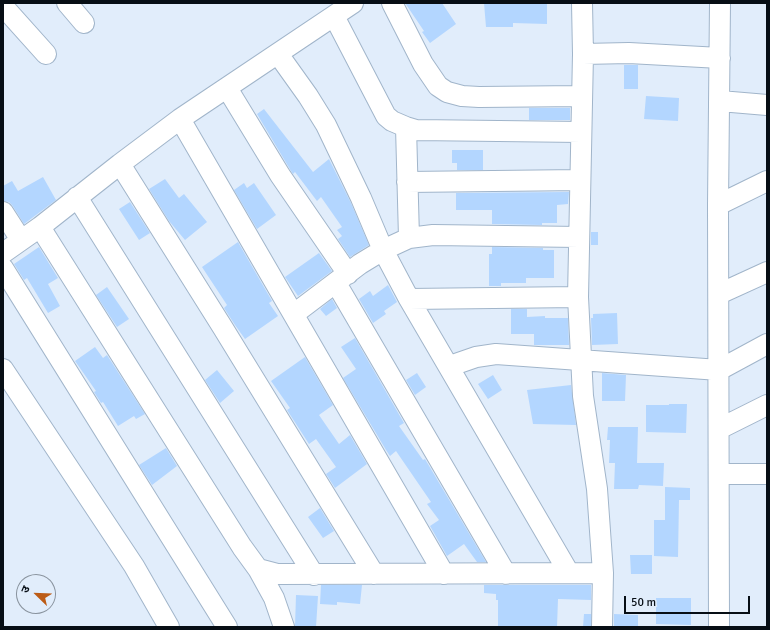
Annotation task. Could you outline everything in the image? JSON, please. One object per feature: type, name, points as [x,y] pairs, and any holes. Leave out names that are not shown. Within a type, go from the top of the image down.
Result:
[{"type":"street","points":[[68,3],[84,23]]},
{"type":"street","points":[[3,253],[40,227],[180,119],[353,3]]},
{"type":"street","points":[[392,3],[423,64],[438,86],[448,92],[462,96],[479,97],[581,96]]},
{"type":"street","points":[[582,3],[578,297],[583,396],[597,489],[603,573],[602,627]]},
{"type":"street","points":[[719,627],[718,205],[720,3]]},
{"type":"street","points":[[3,6],[46,54]]},
{"type":"street","points":[[334,16],[386,116],[392,121],[416,130],[580,132]]},
{"type":"street","points":[[582,54],[629,53],[720,58]]},
{"type":"street","points":[[278,54],[308,96],[326,125],[361,198],[383,250],[409,299],[450,366],[569,573]]},
{"type":"street","points":[[227,88],[280,175],[309,219],[506,574]]},
{"type":"street","points":[[720,101],[767,105]]},
{"type":"street","points":[[180,119],[444,574]]},
{"type":"street","points":[[406,127],[409,238]]},
{"type":"street","points":[[120,164],[374,574]]},
{"type":"street","points":[[407,182],[580,180]]},
{"type":"street","points":[[718,205],[767,181]]},
{"type":"street","points":[[77,198],[314,575]]},
{"type":"street","points":[[3,212],[21,240]]},
{"type":"street","points":[[40,227],[242,547],[258,569],[274,598],[284,627]]},
{"type":"street","points":[[294,314],[360,264],[383,250],[409,238],[433,235],[579,237]]},
{"type":"street","points":[[3,268],[227,627]]},
{"type":"street","points":[[718,294],[767,272]]},
{"type":"street","points":[[409,299],[578,297]]},
{"type":"street","points":[[450,366],[476,357],[496,354],[719,370],[767,344]]},
{"type":"street","points":[[3,369],[134,566],[169,627]]},
{"type":"street","points":[[719,429],[767,405]]},
{"type":"street","points":[[719,474],[767,474]]},
{"type":"street","points":[[258,569],[277,574],[314,575],[603,573]]},
{"type":"building","points":[[405,3],[442,3],[456,24],[430,43],[422,32],[424,31]]},
{"type":"building","points":[[484,3],[547,3],[547,24],[513,23],[513,27],[486,27]]},
{"type":"building","points":[[624,65],[638,65],[638,89],[624,89]]},
{"type":"building","points":[[646,96],[679,98],[678,121],[644,119]]},
{"type":"building","points":[[529,108],[570,108],[570,120],[529,120]]},
{"type":"building","points":[[264,109],[313,172],[329,159],[351,203],[369,245],[350,257],[338,239],[342,236],[337,230],[342,227],[321,197],[317,201],[295,172],[293,174],[257,114]]},
{"type":"building","points":[[452,150],[483,150],[483,170],[457,170],[457,163],[452,163]]},
{"type":"building","points":[[43,177],[56,200],[24,224],[12,205],[9,202],[3,201],[3,186],[12,181],[18,191]]},
{"type":"building","points":[[165,179],[179,198],[184,194],[207,222],[185,240],[169,221],[149,189]]},
{"type":"building","points":[[244,183],[247,188],[254,183],[276,215],[257,229],[234,190]]},
{"type":"building","points":[[569,192],[568,204],[557,205],[557,223],[542,223],[542,225],[492,224],[492,210],[456,210],[456,193]]},
{"type":"building","points":[[130,202],[150,233],[139,240],[119,209]]},
{"type":"building","points":[[591,232],[598,232],[598,245],[591,245]]},
{"type":"building","points":[[238,242],[272,301],[269,303],[278,316],[245,339],[224,308],[227,305],[202,267]]},
{"type":"building","points":[[39,247],[58,278],[48,284],[60,306],[48,313],[27,278],[24,280],[14,264]]},
{"type":"building","points":[[492,247],[543,248],[543,250],[554,250],[554,278],[526,278],[526,283],[501,283],[501,286],[489,286],[489,254],[492,254]]},
{"type":"building","points":[[319,253],[332,271],[298,296],[285,277]]},
{"type":"building","points":[[388,285],[397,302],[384,311],[386,314],[373,323],[359,299],[370,291],[373,296]]},
{"type":"building","points":[[107,287],[129,319],[117,327],[96,295]]},
{"type":"building","points":[[332,299],[337,308],[326,316],[320,309]]},
{"type":"building","points":[[511,309],[527,309],[527,317],[545,316],[545,318],[568,318],[569,345],[534,345],[534,334],[511,334]]},
{"type":"building","points":[[617,313],[618,344],[592,345],[591,318],[593,318],[593,314]]},
{"type":"building","points":[[355,338],[404,423],[399,426],[423,460],[425,459],[486,562],[477,562],[464,544],[447,556],[430,526],[439,520],[427,504],[431,502],[396,451],[390,456],[343,378],[356,369],[341,347]]},
{"type":"building","points":[[95,347],[103,358],[107,355],[145,414],[136,419],[134,416],[118,426],[103,402],[101,403],[94,392],[96,391],[75,361]]},
{"type":"building","points":[[305,357],[333,405],[319,415],[339,444],[350,435],[367,464],[335,488],[326,474],[336,467],[316,439],[309,444],[287,410],[290,408],[271,381]]},
{"type":"building","points":[[217,370],[234,391],[220,403],[205,380]]},
{"type":"building","points":[[417,373],[426,387],[415,395],[406,380]]},
{"type":"building","points":[[602,373],[626,375],[625,401],[602,401]]},
{"type":"building","points":[[493,375],[502,390],[488,399],[478,384]]},
{"type":"building","points":[[571,385],[576,425],[533,424],[527,390]]},
{"type":"building","points":[[687,404],[686,433],[646,432],[646,405]]},
{"type":"building","points":[[608,427],[638,427],[637,463],[664,463],[663,486],[639,485],[638,489],[614,489],[615,463],[609,463],[610,440],[607,440]]},
{"type":"building","points":[[166,448],[177,466],[152,485],[139,465]]},
{"type":"building","points":[[665,487],[690,488],[690,500],[679,500],[678,557],[654,556],[654,520],[665,520]]},
{"type":"building","points":[[320,508],[334,531],[323,538],[308,517]]},
{"type":"building","points":[[630,555],[652,555],[652,574],[631,574]]},
{"type":"building","points":[[321,585],[362,585],[360,604],[337,602],[337,605],[320,604]]},
{"type":"building","points":[[484,585],[591,585],[591,600],[558,599],[557,627],[498,627],[498,600],[496,600],[496,594],[484,593]]},
{"type":"building","points":[[296,595],[318,596],[316,627],[295,627]]},
{"type":"building","points":[[656,598],[691,598],[691,625],[656,624]]},
{"type":"building","points":[[584,614],[591,614],[591,627],[583,627]]},
{"type":"building","points":[[614,614],[638,615],[638,627],[614,627]]}]
